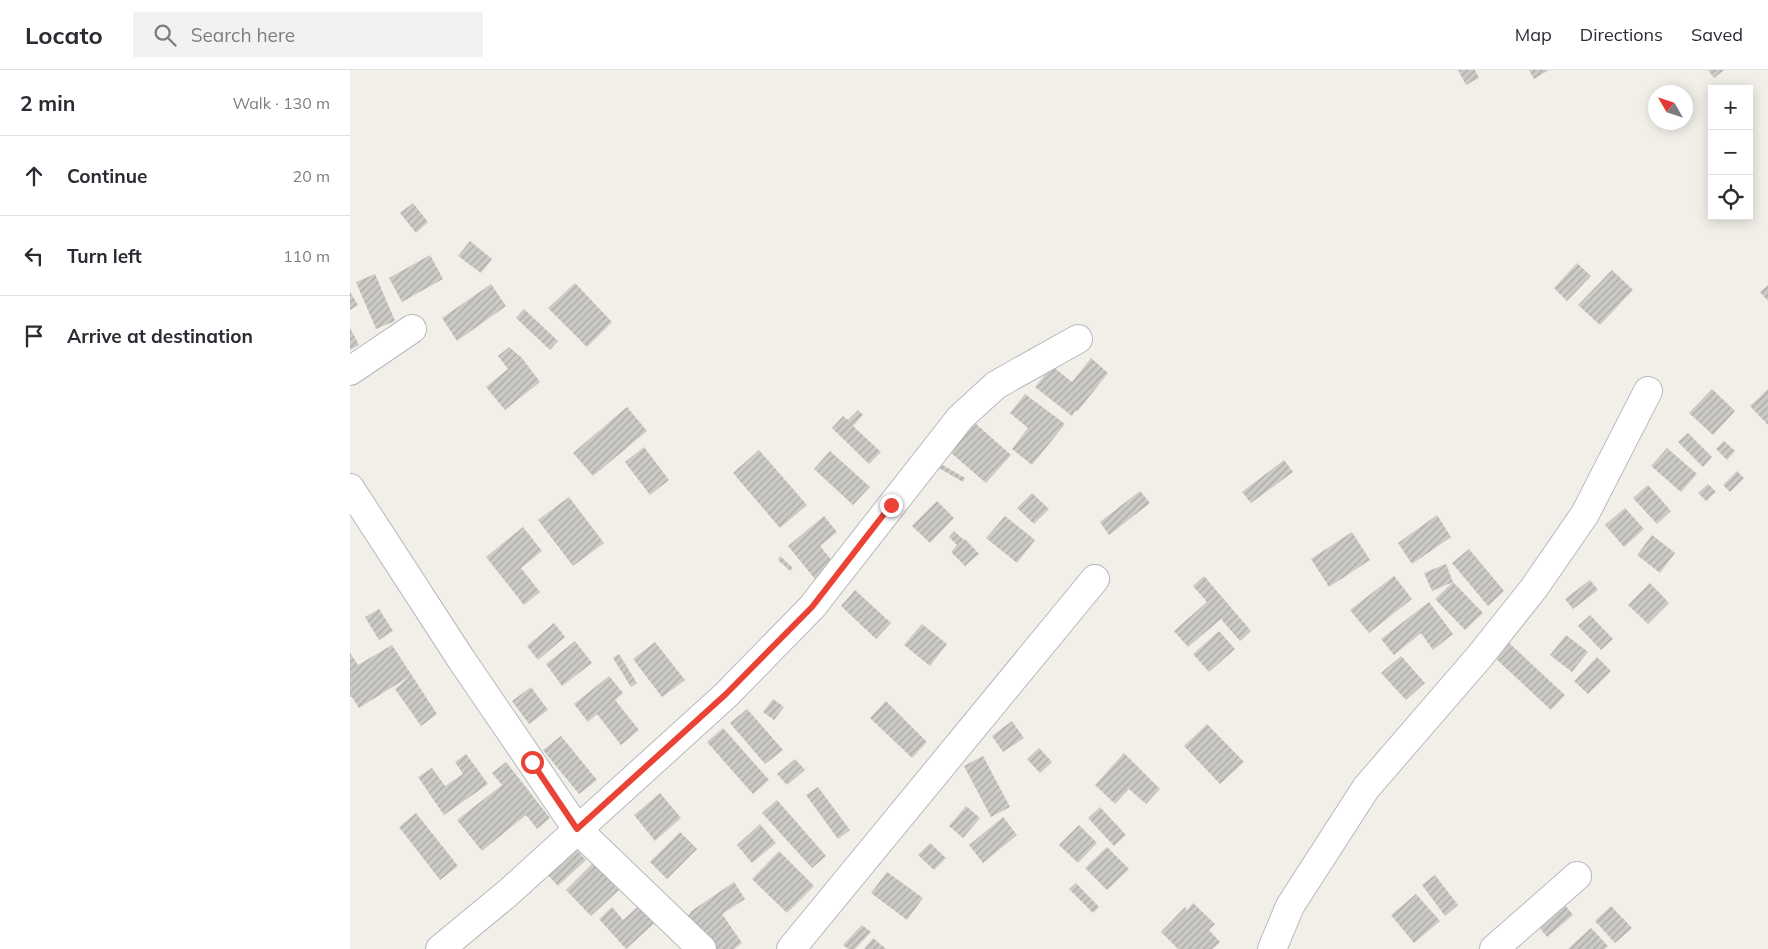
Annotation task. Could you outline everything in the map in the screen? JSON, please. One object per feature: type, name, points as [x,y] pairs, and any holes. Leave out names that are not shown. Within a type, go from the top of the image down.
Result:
[{"type":"street","points":[[350,371],[412,329]]},
{"type":"street","points":[[440,949],[509,892],[726,694],[812,607],[960,418],[996,385],[1078,339]]},
{"type":"street","points":[[1272,949],[1290,906],[1366,788],[1492,641],[1534,588],[1585,514],[1648,391]]},
{"type":"street","points":[[350,488],[461,659],[577,829],[702,949]]},
{"type":"street","points":[[792,949],[1095,579]]},
{"type":"street","points":[[1494,949],[1577,876]]},
{"type":"building","points":[[1458,70],[1475,70],[1479,78],[1466,85]]},
{"type":"building","points":[[1529,70],[1549,70],[1534,79]]},
{"type":"building","points":[[1708,70],[1724,70],[1714,78]]},
{"type":"building","points":[[413,203],[428,222],[416,233],[400,213]]},
{"type":"building","points":[[470,241],[492,259],[481,273],[458,256]]},
{"type":"building","points":[[430,255],[443,279],[402,302],[389,278]]},
{"type":"building","points":[[1577,263],[1591,276],[1567,301],[1554,288]]},
{"type":"building","points":[[1612,270],[1633,290],[1600,325],[1578,305]]},
{"type":"building","points":[[375,274],[395,321],[376,329],[356,282]]},
{"type":"building","points":[[575,283],[612,322],[587,347],[548,308]]},
{"type":"building","points":[[491,284],[506,306],[457,341],[442,318]]},
{"type":"building","points":[[1768,285],[1768,301],[1760,292]]},
{"type":"building","points":[[350,292],[358,305],[350,310]]},
{"type":"building","points":[[524,309],[558,341],[550,350],[516,318]]},
{"type":"building","points":[[350,328],[359,345],[350,350]]},
{"type":"building","points":[[509,347],[522,358],[540,382],[505,410],[486,387],[508,369],[498,356]]},
{"type":"building","points":[[1091,358],[1108,373],[1072,416],[1035,387],[1052,366],[1072,382]]},
{"type":"building","points":[[1712,389],[1735,411],[1713,435],[1689,413]]},
{"type":"building","points":[[1768,389],[1768,425],[1750,406]]},
{"type":"building","points":[[1025,394],[1065,424],[1032,465],[1012,449],[1028,428],[1010,413]]},
{"type":"building","points":[[627,407],[647,431],[593,476],[573,453]]},
{"type":"building","points":[[858,410],[863,415],[853,426],[881,452],[869,464],[832,428],[843,416],[848,420]]},
{"type":"building","points":[[975,423],[1011,455],[986,483],[950,452]]},
{"type":"building","points":[[1688,433],[1712,457],[1703,467],[1678,442]]},
{"type":"building","points":[[1724,441],[1735,451],[1727,460],[1716,449]]},
{"type":"building","points":[[644,447],[669,480],[650,495],[625,462]]},
{"type":"building","points":[[1667,448],[1697,474],[1681,492],[1651,466]]},
{"type":"building","points":[[759,450],[807,505],[780,528],[733,473]]},
{"type":"building","points":[[830,451],[870,487],[853,505],[814,469]]},
{"type":"building","points":[[1284,460],[1293,472],[1251,503],[1242,492]]},
{"type":"building","points":[[939,463],[965,478],[963,482],[937,467]]},
{"type":"building","points":[[1737,471],[1744,478],[1730,492],[1723,485]]},
{"type":"building","points":[[1708,484],[1716,492],[1706,501],[1698,493]]},
{"type":"building","points":[[1648,485],[1671,511],[1657,524],[1633,498]]},
{"type":"building","points":[[1140,491],[1150,503],[1109,535],[1100,522]]},
{"type":"building","points":[[1032,493],[1049,509],[1034,524],[1017,508]]},
{"type":"building","points":[[569,497],[604,543],[573,566],[538,520]]},
{"type":"building","points":[[937,501],[954,518],[930,543],[912,526]]},
{"type":"building","points":[[1625,508],[1644,529],[1624,547],[1605,525]]},
{"type":"building","points":[[1437,515],[1451,537],[1412,564],[1398,543]]},
{"type":"building","points":[[824,516],[837,532],[820,546],[834,563],[815,579],[788,546]]},
{"type":"building","points":[[1005,516],[1035,540],[1017,563],[986,538]]},
{"type":"building","points":[[523,527],[542,551],[521,568],[540,592],[524,605],[486,557]]},
{"type":"building","points":[[954,531],[965,539],[979,554],[965,566],[951,552],[957,545],[949,537]]},
{"type":"building","points":[[1352,532],[1370,560],[1329,587],[1311,559]]},
{"type":"building","points":[[1652,535],[1675,553],[1660,573],[1637,555]]},
{"type":"building","points":[[1469,549],[1504,591],[1488,606],[1452,563]]},
{"type":"building","points":[[780,556],[793,568],[790,571],[778,560]]},
{"type":"building","points":[[1446,564],[1453,582],[1432,591],[1424,573]]},
{"type":"building","points":[[1204,576],[1251,631],[1240,641],[1221,619],[1188,647],[1174,631],[1207,602],[1193,586]]},
{"type":"building","points":[[1394,576],[1412,599],[1369,633],[1350,610]]},
{"type":"building","points":[[1590,580],[1598,590],[1573,609],[1565,599]]},
{"type":"building","points":[[1453,582],[1483,613],[1465,630],[1435,599]]},
{"type":"building","points":[[1650,583],[1669,603],[1648,624],[1628,605]]},
{"type":"building","points":[[855,590],[891,623],[876,639],[841,606]]},
{"type":"building","points":[[1429,602],[1453,634],[1433,650],[1421,633],[1394,655],[1381,639]]},
{"type":"building","points":[[379,609],[393,631],[379,640],[365,617]]},
{"type":"building","points":[[1590,615],[1613,639],[1601,650],[1578,626]]},
{"type":"building","points":[[554,623],[565,637],[538,660],[527,646]]},
{"type":"building","points":[[922,624],[947,644],[930,666],[904,645]]},
{"type":"building","points":[[1219,631],[1235,649],[1209,672],[1193,654]]},
{"type":"building","points":[[1566,635],[1588,652],[1572,672],[1550,655]]},
{"type":"building","points":[[575,641],[592,663],[562,686],[546,664]]},
{"type":"building","points":[[655,642],[685,680],[662,697],[633,659]]},
{"type":"building","points":[[1508,642],[1565,695],[1551,710],[1494,657]]},
{"type":"building","points":[[392,645],[437,714],[421,726],[395,689],[410,676],[359,708],[352,697],[350,697],[350,653],[358,665]]},
{"type":"building","points":[[619,654],[637,683],[631,687],[613,658]]},
{"type":"building","points":[[1401,656],[1425,683],[1406,700],[1381,673]]},
{"type":"building","points":[[1597,657],[1611,671],[1588,694],[1574,681]]},
{"type":"building","points":[[609,676],[623,693],[615,700],[639,730],[621,745],[597,714],[588,722],[574,704]]},
{"type":"building","points":[[531,687],[548,710],[529,724],[512,701]]},
{"type":"building","points":[[773,699],[784,707],[774,720],[763,712]]},
{"type":"building","points":[[886,701],[927,742],[912,758],[870,718]]},
{"type":"building","points":[[747,709],[783,750],[765,764],[730,723]]},
{"type":"building","points":[[1012,721],[1024,738],[1003,752],[992,736]]},
{"type":"building","points":[[1207,724],[1244,762],[1220,784],[1184,746]]},
{"type":"building","points":[[723,728],[769,780],[753,794],[707,742]]},
{"type":"building","points":[[561,736],[597,780],[579,794],[543,750]]},
{"type":"building","points":[[1039,748],[1052,762],[1040,773],[1027,759]]},
{"type":"building","points":[[1124,753],[1160,789],[1146,804],[1129,789],[1115,804],[1095,785]]},
{"type":"building","points":[[466,754],[488,784],[444,815],[418,777],[432,768],[445,786],[463,774],[455,762]]},
{"type":"building","points":[[983,756],[1010,807],[991,817],[964,766]]},
{"type":"building","points":[[795,759],[805,770],[787,785],[777,774]]},
{"type":"building","points":[[506,762],[550,818],[537,829],[526,815],[482,851],[457,820],[502,785],[492,773]]},
{"type":"building","points":[[818,787],[850,830],[838,839],[806,795]]},
{"type":"building","points":[[660,793],[681,818],[655,841],[634,815]]},
{"type":"building","points":[[777,800],[826,856],[812,868],[762,813]]},
{"type":"building","points":[[966,806],[980,818],[963,838],[949,826]]},
{"type":"building","points":[[1100,807],[1126,835],[1114,846],[1088,818]]},
{"type":"building","points":[[416,813],[458,866],[440,880],[399,827]]},
{"type":"building","points":[[1003,817],[1017,835],[983,863],[969,845]]},
{"type":"building","points":[[760,824],[776,843],[752,863],[737,845]]},
{"type":"building","points":[[1079,825],[1097,843],[1078,863],[1059,845]]},
{"type":"building","points":[[680,832],[697,849],[667,879],[650,862]]},
{"type":"building","points":[[930,843],[946,858],[934,870],[918,855]]},
{"type":"building","points":[[573,846],[586,860],[558,886],[545,872]]},
{"type":"building","points":[[1107,847],[1129,869],[1107,890],[1085,868]]},
{"type":"building","points":[[779,851],[814,886],[787,913],[752,879]]},
{"type":"building","points":[[593,863],[619,890],[591,916],[566,890]]},
{"type":"building","points":[[887,872],[923,898],[907,920],[871,893]]},
{"type":"building","points":[[1435,875],[1458,905],[1445,916],[1422,885]]},
{"type":"building","points":[[734,882],[745,899],[722,914],[742,943],[734,949],[711,949],[688,915]]},
{"type":"building","points":[[1076,883],[1099,907],[1093,913],[1069,889]]},
{"type":"building","points":[[1416,894],[1440,921],[1414,943],[1391,915]]},
{"type":"building","points":[[1561,900],[1573,915],[1547,937],[1535,922]]},
{"type":"building","points":[[643,902],[659,919],[626,949],[599,919],[612,907],[623,920]]},
{"type":"building","points":[[1193,903],[1215,924],[1209,930],[1220,942],[1212,949],[1178,949],[1161,932],[1185,907],[1187,910]]},
{"type":"building","points":[[1611,906],[1632,928],[1615,943],[1595,921]]},
{"type":"building","points":[[862,925],[871,932],[855,949],[848,949],[843,945]]},
{"type":"building","points":[[1591,928],[1608,946],[1605,949],[1568,949]]},
{"type":"building","points":[[873,938],[886,949],[864,949]]},
{"type":"route","points":[[532,762],[577,829],[726,694],[812,607],[891,505]]}]
